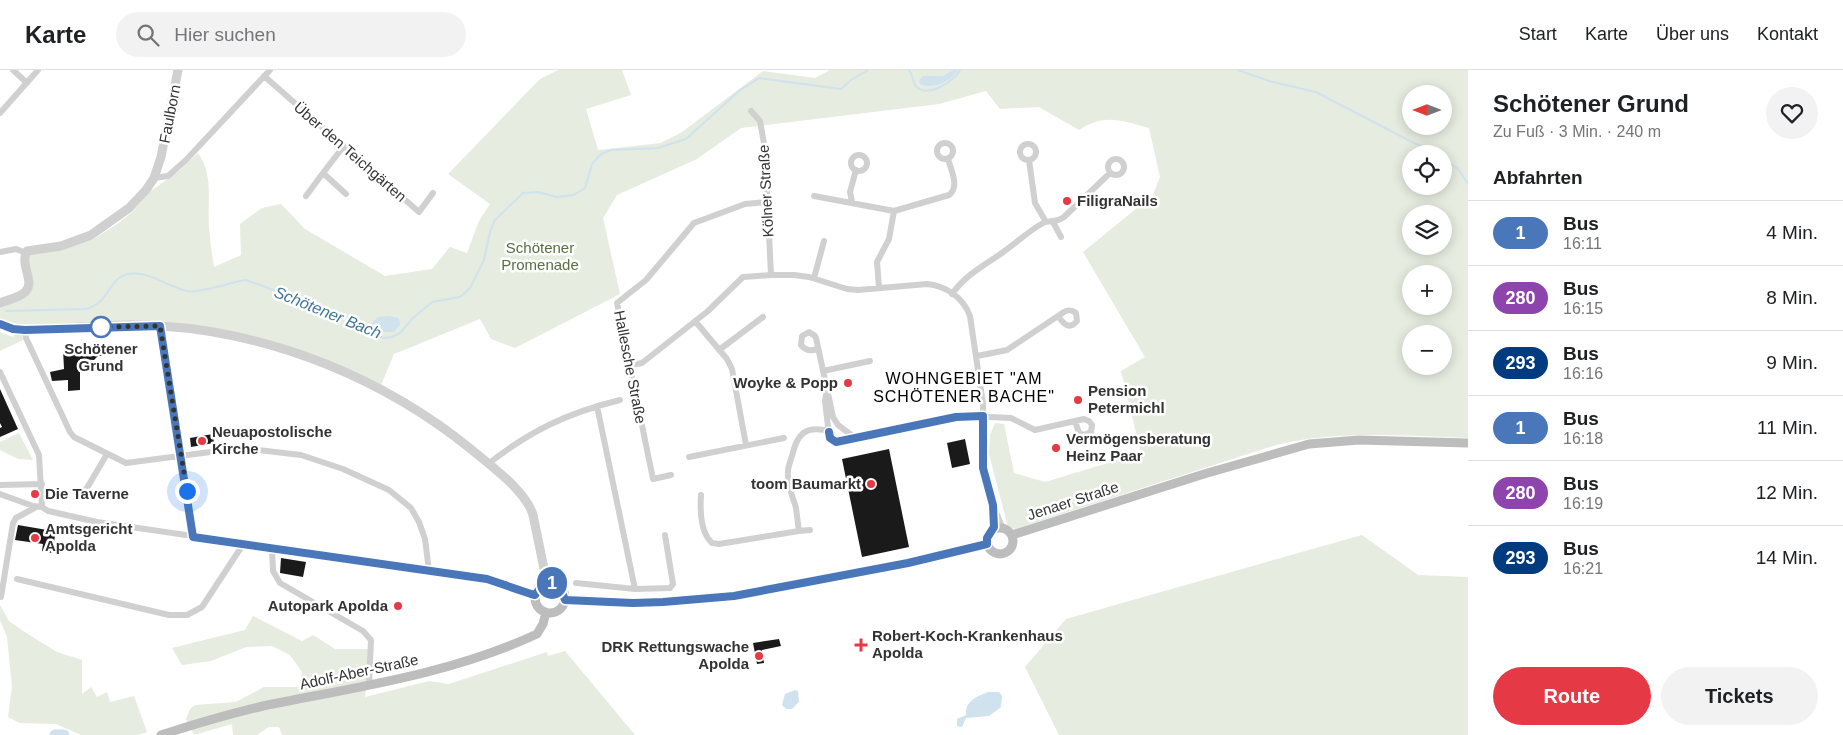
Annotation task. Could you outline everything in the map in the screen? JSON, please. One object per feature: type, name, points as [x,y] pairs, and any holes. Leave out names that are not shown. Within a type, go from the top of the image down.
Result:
[{"type":"main road","name":"Jenaer Straße","points":[[1012,535],[1144,492],[1278,451],[1309,444],[1359,440],[1468,443]]},
{"type":"main road","points":[[998,530],[1012,535],[1012,546],[1005,553],[995,554],[990,550],[987,544],[988,535],[998,530]]},
{"type":"main road","points":[[565,600],[640,603],[725,597],[908,563],[987,544]]},
{"type":"main road","points":[[547,583],[560,587],[565,600],[559,610],[546,612],[539,608],[535,595],[540,587],[547,583]]},
{"type":"main road","name":"Adolf-Aber-Straße","points":[[161,735],[173,733],[237,712],[369,686],[440,669],[537,634],[544,624],[546,612]]},
{"type":"street","points":[[13,70],[27,83]]},
{"type":"street","points":[[0,113],[38,70]]},
{"type":"street","name":"Faulborn","points":[[154,178],[161,157],[178,70]]},
{"type":"street","points":[[0,252],[16,250],[26,253],[32,250],[61,246],[103,228],[129,208],[154,178],[168,176],[186,160],[270,70]]},
{"type":"street","name":"Über den Teichgärten","points":[[264,76],[419,212],[433,193]]},
{"type":"street","name":"Kölner Straße","points":[[751,112],[756,116],[762,128],[768,194],[766,202],[771,275]]},
{"type":"street","points":[[306,196],[343,146]]},
{"type":"street","points":[[814,196],[894,211],[954,192],[955,185],[948,159]]},
{"type":"street","points":[[1029,160],[1035,203],[1046,222]]},
{"type":"street","points":[[852,202],[850,192],[856,170]]},
{"type":"street","points":[[323,173],[346,194]]},
{"type":"street","points":[[952,294],[964,278],[1046,222],[1058,221],[1110,173]]},
{"type":"street","name":"Hallesche Straße","points":[[671,475],[653,479],[617,303],[646,280],[694,223],[745,204],[766,202]]},
{"type":"street","points":[[879,288],[877,262],[889,239],[894,211]]},
{"type":"street","points":[[1053,222],[1061,237]]},
{"type":"street","points":[[814,278],[824,241]]},
{"type":"street","points":[[0,303],[25,293],[28,288],[29,281],[24,261],[26,253]]},
{"type":"street","points":[[631,365],[642,363],[695,321],[744,277],[771,275],[814,278],[847,289],[926,284],[938,286],[965,304],[970,316],[977,356],[983,416],[983,468],[998,530]]},
{"type":"street","points":[[977,356],[1007,350],[1058,316]]},
{"type":"street","points":[[719,350],[763,317]]},
{"type":"street","points":[[695,321],[728,360],[732,369],[746,445]]},
{"type":"street","points":[[0,324],[13,329],[25,330],[160,326],[212,332],[264,344],[330,366],[361,380],[411,406],[438,424],[488,464],[530,504],[547,583]]},
{"type":"street","points":[[160,326],[182,456],[193,537]]},
{"type":"street","points":[[25,330],[26,338],[74,437],[126,463],[241,448],[264,449],[301,455],[343,469],[388,490],[411,508],[420,522],[425,539],[429,571]]},
{"type":"street","points":[[818,349],[833,417],[838,425],[854,437]]},
{"type":"street","points":[[823,371],[870,361]]},
{"type":"street","points":[[0,374],[39,455],[42,484],[36,506],[16,518],[12,523],[1,597]]},
{"type":"street","points":[[827,388],[826,418],[830,438],[836,442],[966,416],[1011,418],[1035,430],[1075,421]]},
{"type":"street","points":[[488,464],[510,447],[551,422],[620,400]]},
{"type":"street","points":[[597,406],[635,589]]},
{"type":"street","points":[[829,431],[833,426],[838,425]]},
{"type":"street","points":[[799,531],[795,506],[791,497],[788,473],[795,442],[800,434],[806,431],[821,429],[829,431]]},
{"type":"street","points":[[689,457],[784,438]]},
{"type":"street","points":[[81,493],[87,488],[107,454]]},
{"type":"street","points":[[0,485],[42,484]]},
{"type":"street","points":[[0,494],[48,511],[97,522],[487,579],[518,591],[535,595]]},
{"type":"street","points":[[701,495],[700,507],[705,534],[712,543],[719,544],[810,530]]},
{"type":"street","points":[[576,583],[635,589],[665,590],[670,588],[673,584],[665,535]]},
{"type":"street","points":[[17,579],[169,614],[187,615],[202,607],[244,543]]},
{"type":"street","points":[[272,549],[273,571],[280,583],[363,631],[371,640],[369,686]]},
{"type":"green space","name":"Schötener Promenade","points":[[558,70],[622,70],[631,95],[586,109],[598,150],[661,143],[682,132],[763,71],[815,78],[830,70],[1468,70],[1468,438],[1372,435],[1300,440],[1276,445],[1015,529],[1008,527],[989,454],[990,435],[995,423],[1004,424],[1014,473],[1045,482],[1141,453],[1121,371],[1145,357],[1083,252],[1153,195],[1160,177],[1149,128],[1122,121],[1105,120],[1079,130],[1039,107],[1000,109],[986,91],[939,104],[741,128],[697,159],[617,195],[603,218],[620,294],[515,348],[491,339],[480,319],[394,354],[381,385],[322,360],[213,329],[159,321],[25,326],[0,320],[0,307],[27,295],[28,255],[94,239],[120,222],[151,191],[180,170],[198,153],[203,161],[208,180],[210,243],[214,267],[241,255],[240,224],[262,208],[281,204],[305,229],[385,276],[432,269],[450,247],[467,253],[479,221],[490,204],[448,174],[540,79]]},
{"type":"green space","points":[[0,332],[13,337],[15,333],[22,334],[23,340],[0,351]]},
{"type":"green space","points":[[19,433],[33,460],[18,459],[0,450],[0,442]]},
{"type":"green space","points":[[1362,535],[1418,575],[1468,577],[1468,735],[1059,735],[1025,667],[1066,619]]},
{"type":"green space","points":[[0,605],[9,621],[23,631],[57,652],[82,660],[82,694],[91,687],[97,697],[107,692],[110,702],[134,696],[147,732],[138,735],[81,735],[56,724],[20,723],[8,717],[12,686],[7,637],[0,620]]},
{"type":"green space","points":[[253,616],[302,641],[313,635],[335,649],[373,649],[365,697],[429,681],[449,684],[547,652],[548,656],[565,651],[635,735],[282,735],[279,727],[269,727],[257,735],[233,735],[232,724],[194,735],[186,719],[190,709],[195,705],[236,702],[264,687],[299,687],[302,672],[290,655],[272,646],[246,647],[211,661],[182,665],[172,648],[245,630]]},
{"type":"water","points":[[958,70],[946,81],[930,86],[920,84],[919,80],[923,76],[943,76]]},
{"type":"water","points":[[389,316],[399,318],[400,325],[394,332],[379,332],[372,327],[372,323],[378,317]]},
{"type":"water","points":[[795,690],[798,691],[799,702],[792,709],[786,709],[782,705],[785,694]]},
{"type":"water","points":[[988,692],[999,692],[1002,696],[1001,707],[989,716],[966,718],[962,727],[957,726],[957,719],[966,715],[969,703]]},
{"type":"building","points":[[95,348],[95,350],[104,349],[104,356],[98,356],[94,360],[80,359],[80,390],[68,391],[68,380],[52,381],[50,372],[64,369],[63,349]]},
{"type":"building","points":[[0,389],[18,429],[0,437],[0,428],[2,427],[0,423]]},
{"type":"building","name":"Neuapostolische Kirche","points":[[213,434],[214,443],[191,447],[190,438]]},
{"type":"building","points":[[965,439],[970,464],[952,468],[947,443]]},
{"type":"building","name":"toom Baumarkt","points":[[889,449],[909,547],[862,557],[842,459]]},
{"type":"building","name":"Amtsgericht Apolda","points":[[18,525],[53,531],[52,535],[55,536],[52,553],[42,551],[43,544],[15,540]]},
{"type":"building","points":[[281,558],[306,562],[303,577],[280,573]]},
{"type":"building","name":"DRK Rettungswache Apolda","points":[[779,639],[781,646],[762,650],[764,663],[757,664],[753,643]]},
{"type":"waterway","name":"Schötener Bach","points":[[6,311],[86,309],[100,301],[121,277],[135,273],[143,274],[187,291],[207,289],[246,280],[350,318],[375,335],[384,338],[392,337],[400,333],[412,319],[432,302],[460,297],[470,288],[484,260],[490,232],[495,220],[523,193],[538,192],[557,197],[574,195],[585,188],[592,164],[601,154],[611,150],[658,148],[686,139],[739,91],[759,78],[841,89],[851,80],[868,70]]},
{"type":"waterway","name":"Schötener Bach","points":[[909,70],[915,85],[926,91],[946,84],[960,70]]},
{"type":"waterway","name":"Schötener Bach","points":[[1238,70],[1269,81],[1316,92],[1419,145]]},
{"type":"waterway","name":"Schötener Bach","points":[[1452,165],[1459,170],[1468,184]]},
{"type":"waterway","points":[[55,735],[64,735]]},
{"type":"bus line","name":"1","points":[[0,324],[13,329],[25,330],[160,326],[182,456],[193,537],[487,579],[518,591],[535,595],[543,584],[552,583],[563,590],[565,600],[633,603],[734,596],[908,563],[987,544],[987,538],[994,527],[993,505],[983,468],[983,416],[956,417],[836,442],[831,440],[829,432]]},
{"type":"place","name":"FiligraNails","points":[[1067,201]]},
{"type":"place","name":"Schötener Grund","points":[[101,327]]},
{"type":"place","name":"Woyke & Popp","points":[[848,383]]},
{"type":"place","name":"Pension Petermichl","points":[[1078,400]]},
{"type":"place","name":"Neuapostolische Kirche","points":[[202,441]]},
{"type":"place","name":"Vermögensberatung Heinz Paar","points":[[1056,448]]},
{"type":"place","name":"toom Baumarkt","points":[[871,484]]},
{"type":"place","name":"Die Taverne","points":[[35,494]]},
{"type":"place","name":"Amtsgericht Apolda","points":[[35,538]]},
{"type":"place","name":"Autopark Apolda","points":[[398,606]]},
{"type":"place","name":"Robert-Koch-Krankenhaus Apolda","points":[[861,645]]},
{"type":"place","name":"DRK Rettungswache Apolda","points":[[759,656]]},
{"type":"district","name":"WOHNGEBIET \"AM SCHÖTENER BACHE\"","points":[[964,387]]},
{"type":"route","points":[[101,327],[160,326],[187,491]]}]
